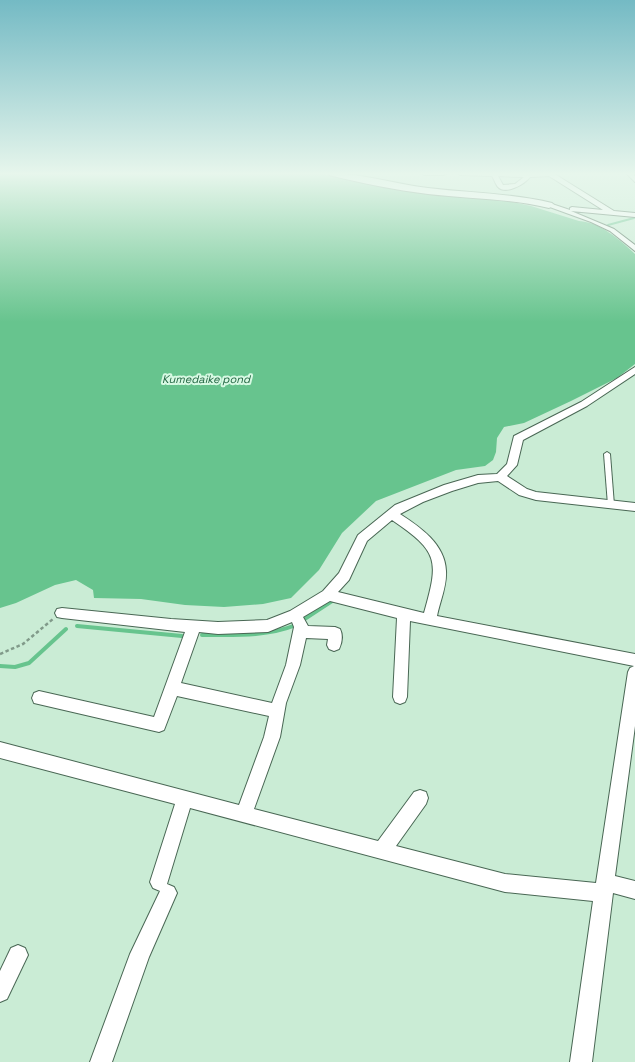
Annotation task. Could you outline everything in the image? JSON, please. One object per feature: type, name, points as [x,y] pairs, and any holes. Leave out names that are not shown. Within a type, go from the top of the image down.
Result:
[{"type":"street","points":[[596,223],[612,230],[635,249]]},
{"type":"street","points":[[500,477],[512,465],[518,438],[584,404],[635,370]]},
{"type":"street","points":[[62,613],[218,628],[268,626],[295,615],[328,595],[344,576],[362,538],[399,508],[448,488],[478,479],[500,477],[523,492],[536,496],[635,508]]},
{"type":"street","points":[[392,514],[428,542],[440,563],[440,573],[429,620]]},
{"type":"street","points":[[328,595],[429,620],[635,660]]},
{"type":"street","points":[[400,697],[404,614]]},
{"type":"street","points":[[244,813],[272,737],[277,711],[293,665],[301,628],[295,615]]},
{"type":"street","points":[[39,698],[159,726],[194,626]]},
{"type":"street","points":[[300,632],[335,633],[334,645]]},
{"type":"street","points":[[581,1062],[604,887],[635,672]]},
{"type":"street","points":[[172,688],[277,711]]},
{"type":"street","points":[[0,750],[244,813],[505,883],[604,887],[635,890]]},
{"type":"street","points":[[101,1062],[164,887],[185,798]]},
{"type":"street","points":[[382,850],[420,798]]},
{"type":"street","points":[[0,992],[18,955]]},
{"type":"lane","points":[[607,454],[611,505]]},
{"type":"path","points":[[0,654],[12,652],[62,613]]},
{"type":"water","name":"Kumedaike pond","points":[[0,223],[588,223],[602,228],[623,243],[635,254],[635,364],[617,378],[571,401],[524,423],[504,427],[497,438],[496,452],[493,460],[485,466],[456,470],[376,501],[342,533],[319,570],[291,598],[263,604],[224,607],[185,605],[141,599],[94,598],[93,590],[76,580],[55,585],[16,603],[0,608]]},
{"type":"waterway","points":[[608,225],[617,223]]},
{"type":"waterway","points":[[303,620],[332,601]]},
{"type":"waterway","points":[[202,635],[238,635],[273,632],[296,625]]},
{"type":"waterway","points":[[77,626],[182,636]]},
{"type":"waterway","points":[[0,666],[15,667],[29,663],[66,629]]}]
